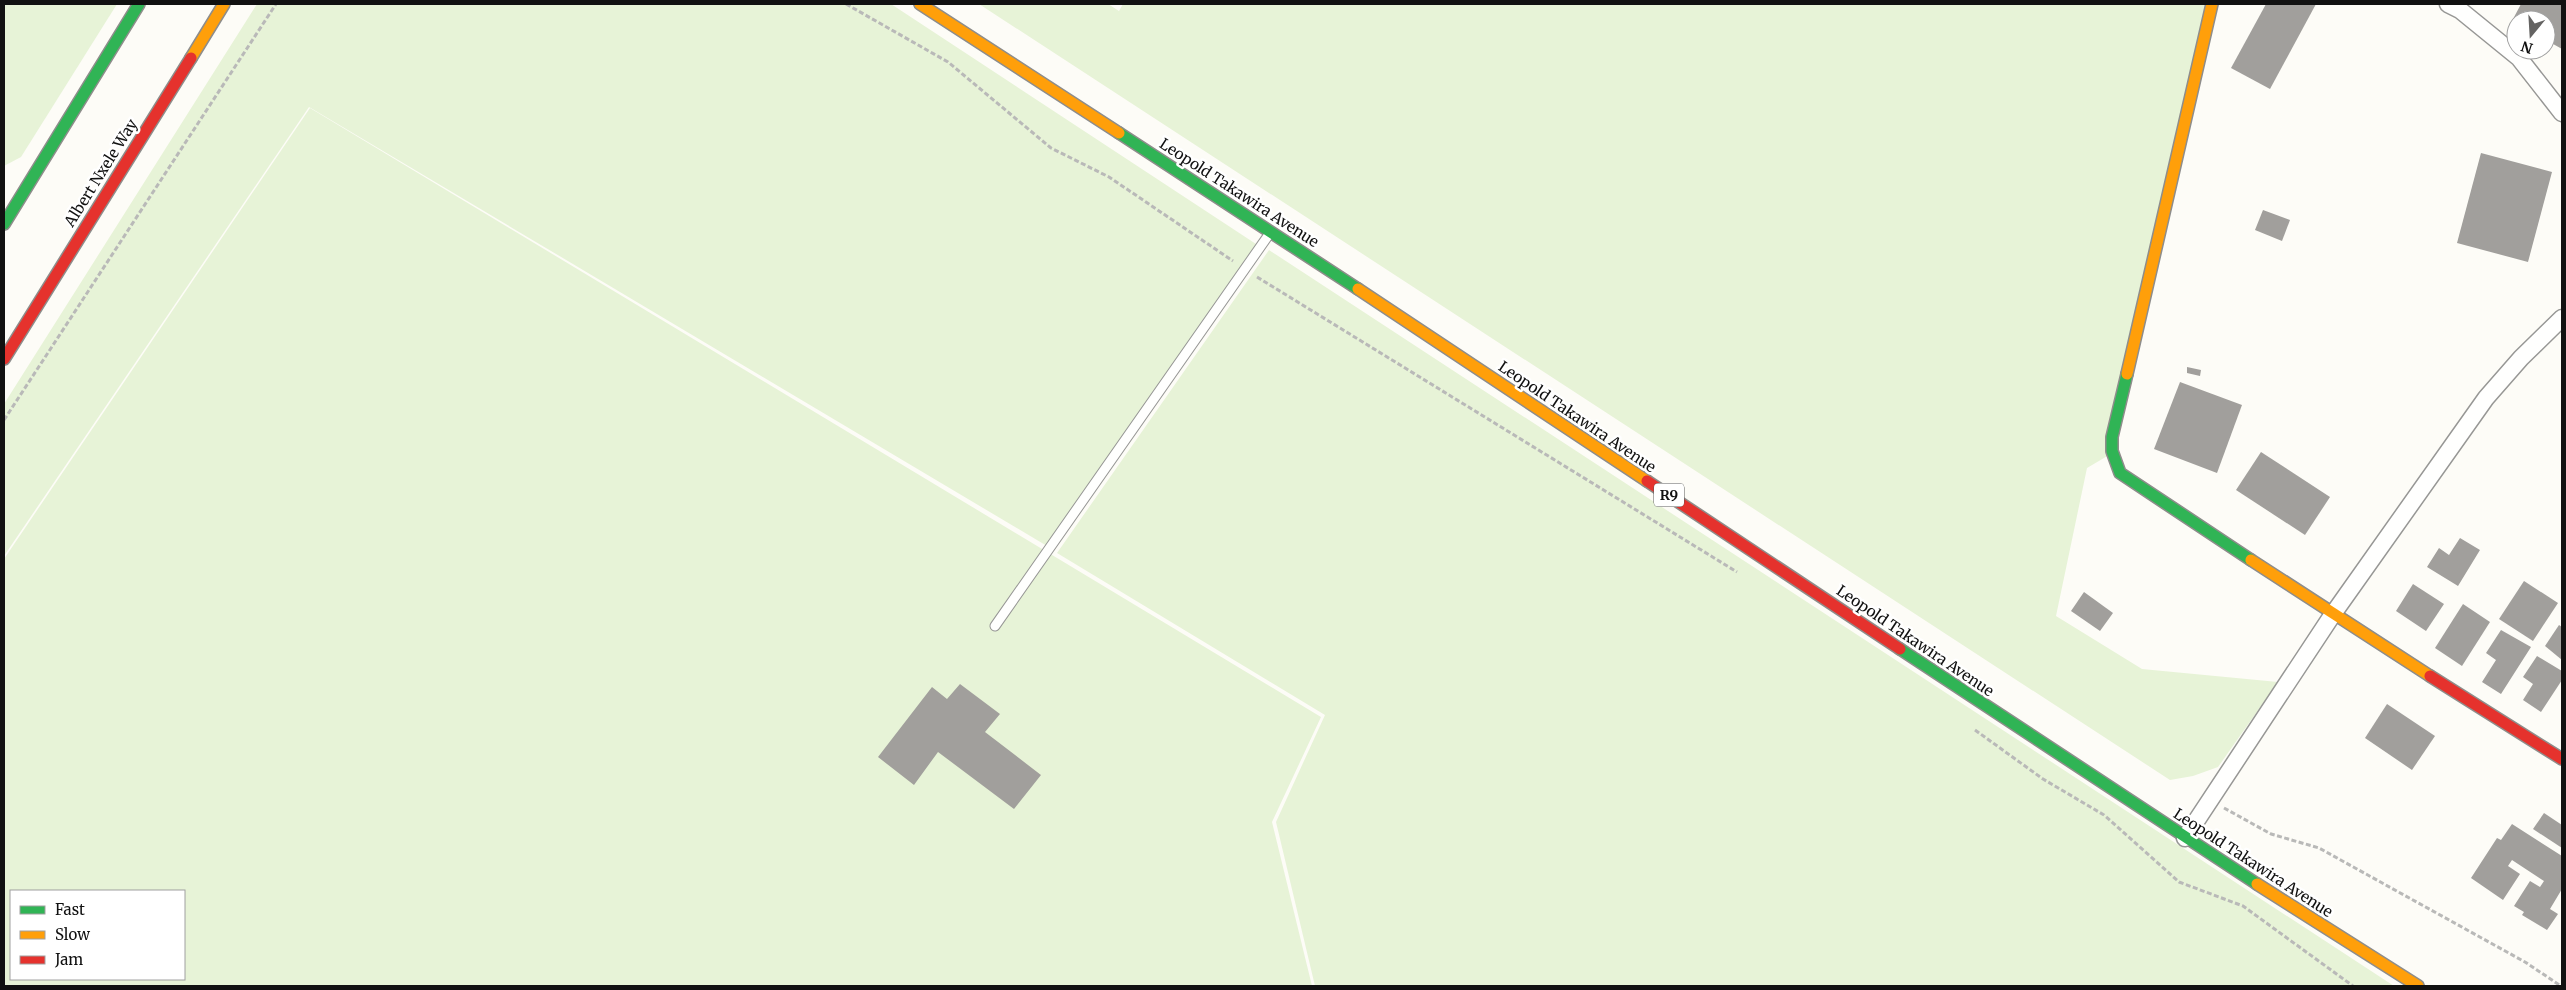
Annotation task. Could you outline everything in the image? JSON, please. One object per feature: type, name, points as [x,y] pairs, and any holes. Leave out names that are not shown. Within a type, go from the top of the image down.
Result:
[{"type":"main road","points":[[4,224],[139,4]]},
{"type":"main road","name":"Albert Nxele Way","points":[[7,348],[224,4]]},
{"type":"main road","name":"Leopold Takawira Avenue","points":[[920,4],[1271,231],[2185,838],[2418,986]]},
{"type":"main road","points":[[2212,4],[2112,437],[2112,451],[2120,473],[2333,614],[2562,760]]},
{"type":"main road","points":[[12,187],[35,176]]},
{"type":"street","points":[[2448,4],[2519,58],[2562,113]]},
{"type":"street","points":[[2185,838],[2333,614],[2486,398],[2521,358],[2562,318]]},
{"type":"lane","points":[[995,626],[1246,270],[1271,231]]},
{"type":"path","points":[[4,420],[276,4]]},
{"type":"path","points":[[846,4],[948,62],[1050,148],[1109,177],[1246,270],[1740,573]]},
{"type":"path","points":[[1971,727],[2043,778],[2104,816],[2179,882],[2243,906],[2353,986]]},
{"type":"path","points":[[2211,799],[2271,834],[2319,848],[2524,962],[2561,986]]},
{"type":"green space","points":[[4,4],[117,4],[21,157],[4,166]]},
{"type":"green space","points":[[257,4],[891,4],[1256,244],[1047,546],[309,107],[4,556],[4,404]]},
{"type":"green space","points":[[979,4],[1108,4],[1119,11],[1123,4],[2208,4],[2109,455],[2087,468],[2056,616],[2142,669],[2278,682],[2218,767],[2193,776],[2170,780]]},
{"type":"green space","points":[[310,108],[1321,717],[1272,822],[1312,986],[4,986],[4,559]]},
{"type":"green space","points":[[1269,250],[2394,986],[1315,986],[1276,822],[1325,715],[1057,553]]},
{"type":"building","points":[[2266,4],[2316,4],[2270,89],[2231,68]]},
{"type":"building","points":[[2521,4],[2562,4],[2562,49],[2556,46],[2556,10],[2518,10]]},
{"type":"building","points":[[2481,153],[2552,172],[2528,262],[2457,243]]},
{"type":"building","points":[[2263,210],[2290,220],[2282,241],[2255,230]]},
{"type":"building","points":[[2187,367],[2201,370],[2200,376],[2187,373]]},
{"type":"building","points":[[2180,382],[2242,405],[2217,473],[2154,449]]},
{"type":"building","points":[[2261,452],[2330,497],[2305,535],[2236,490]]},
{"type":"building","points":[[2460,538],[2480,550],[2458,586],[2427,567],[2439,548],[2449,555]]},
{"type":"building","points":[[2524,581],[2558,603],[2533,641],[2499,619]]},
{"type":"building","points":[[2413,584],[2444,604],[2426,631],[2396,611]]},
{"type":"building","points":[[2084,592],[2113,613],[2100,631],[2071,611]]},
{"type":"building","points":[[2463,604],[2490,622],[2462,666],[2435,648]]},
{"type":"building","points":[[2559,625],[2562,627],[2562,660],[2545,646]]},
{"type":"building","points":[[2501,630],[2531,647],[2501,694],[2482,682],[2496,660],[2486,653]]},
{"type":"building","points":[[2537,656],[2562,671],[2562,680],[2541,712],[2523,700],[2533,684],[2523,677]]},
{"type":"building","points":[[960,684],[1000,714],[985,732],[1041,775],[1014,809],[938,752],[914,785],[878,757],[932,687],[947,699]]},
{"type":"building","points":[[2387,704],[2435,736],[2412,770],[2365,738]]},
{"type":"building","points":[[2544,813],[2562,825],[2562,848],[2533,829]]},
{"type":"building","points":[[2512,824],[2562,856],[2562,889],[2550,909],[2558,914],[2547,930],[2522,915],[2524,912],[2514,906],[2530,881],[2540,887],[2544,881],[2512,860],[2508,866],[2520,874],[2503,900],[2471,878],[2497,838],[2501,840]]},
{"type":"traffic: fast","points":[[4,224],[139,4]]},
{"type":"traffic: fast","points":[[1119,133],[1358,289]]},
{"type":"traffic: fast","points":[[2127,374],[2112,437],[2112,451],[2120,473],[2251,560]]},
{"type":"traffic: fast","points":[[1900,649],[2257,884]]},
{"type":"traffic: slow","points":[[191,58],[224,4]]},
{"type":"traffic: slow","points":[[920,4],[1119,133]]},
{"type":"traffic: slow","points":[[2127,374],[2212,4]]},
{"type":"traffic: slow","points":[[1358,289],[1647,481]]},
{"type":"traffic: slow","points":[[2251,560],[2430,676]]},
{"type":"traffic: slow","points":[[2257,884],[2418,986]]},
{"type":"traffic: jam","points":[[4,359],[191,58]]},
{"type":"traffic: jam","points":[[1647,481],[1900,649]]},
{"type":"traffic: jam","points":[[2430,676],[2562,759]]}]
